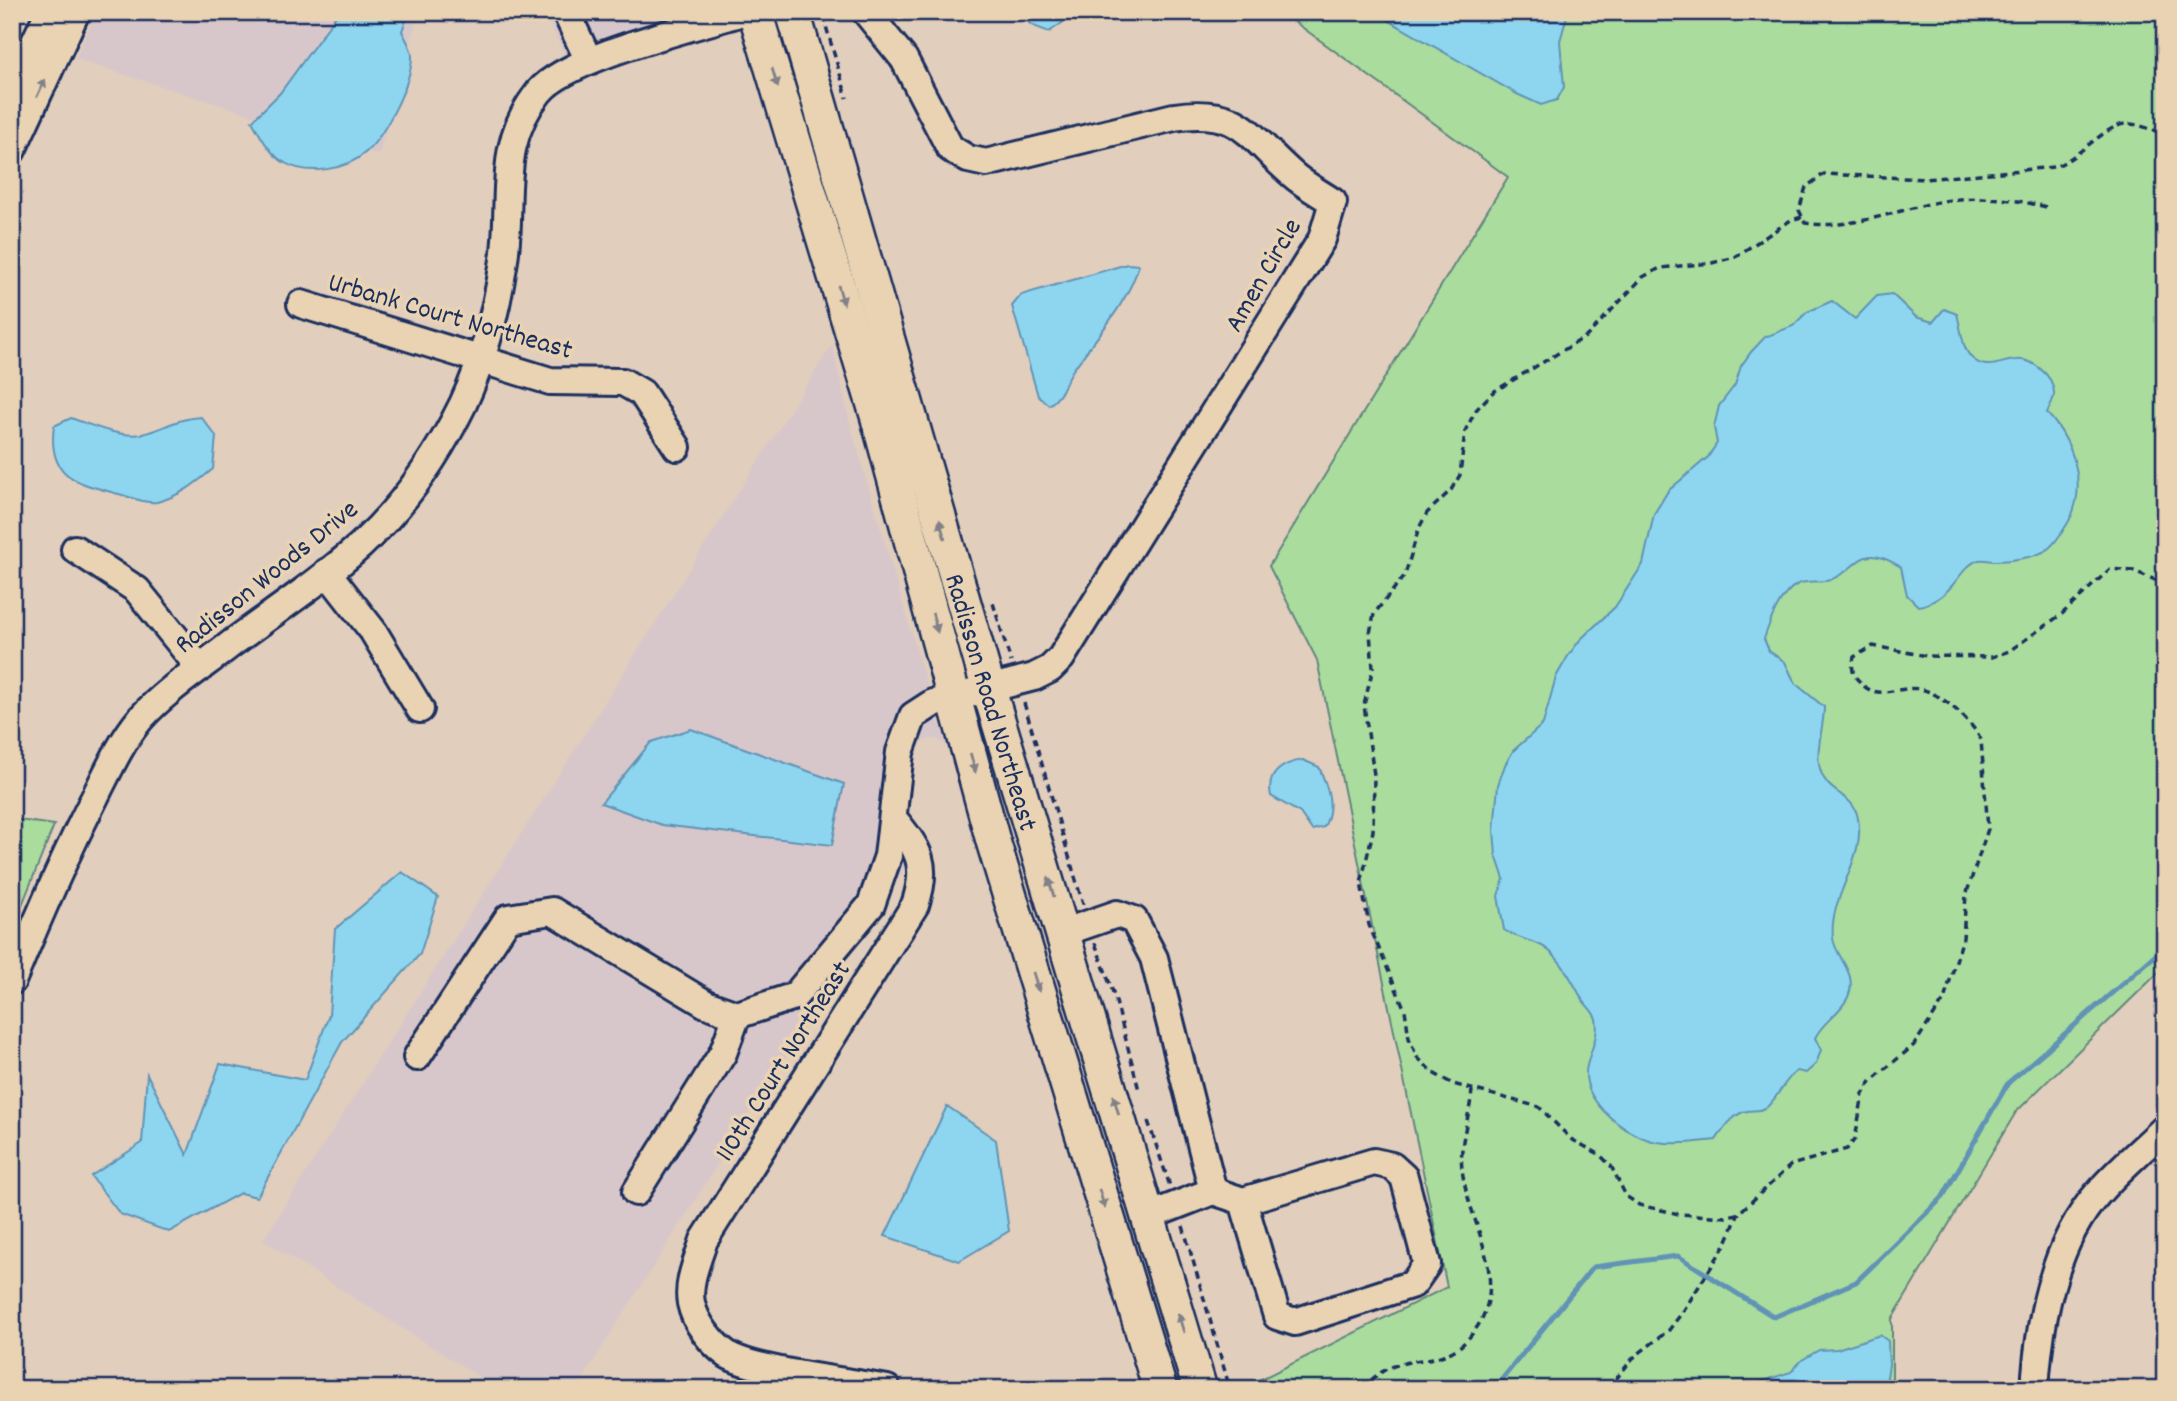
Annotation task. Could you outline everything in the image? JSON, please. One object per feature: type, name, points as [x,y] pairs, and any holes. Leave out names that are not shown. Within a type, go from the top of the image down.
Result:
[{"type":"main road","name":"Radisson Road Northeast","points":[[755,12],[877,415],[956,697],[993,841],[1160,1389]]},
{"type":"main road","name":"Radisson Road Northeast","points":[[793,12],[989,690],[1081,927],[1149,1216],[1200,1389]]},
{"type":"street","points":[[12,91],[49,12]]},
{"type":"street","points":[[12,150],[76,12]]},
{"type":"street","points":[[566,12],[589,61]]},
{"type":"street","name":"Radisson Woods Drive","points":[[12,981],[58,869],[110,768],[141,719],[200,668],[362,544],[418,480],[443,442],[481,359],[504,260],[508,168],[513,134],[540,90],[559,73],[589,61],[742,12]]},
{"type":"street","name":"Amen Circle","points":[[866,12],[904,59],[950,148],[968,159],[986,163],[1199,113],[1226,118],[1251,131],[1293,175],[1333,202],[1322,239],[1073,641],[1050,669],[1034,677],[989,690]]},
{"type":"street","name":"Urbank Court Northeast","points":[[301,304],[550,381],[623,382],[642,393],[677,447]]},
{"type":"street","points":[[75,549],[94,558],[137,590],[200,668]]},
{"type":"street","points":[[327,572],[373,631],[420,709]]},
{"type":"street","points":[[417,1057],[508,918],[552,911],[706,1004],[737,1015],[794,996],[871,905],[888,856],[900,751],[906,728],[923,708],[989,690]]},
{"type":"street","name":"110th Court Northeast","points":[[887,1389],[755,1364],[730,1356],[712,1342],[691,1302],[693,1273],[704,1240],[915,905],[922,886],[922,868],[916,846],[893,818]]},
{"type":"street","points":[[1081,927],[1117,914],[1134,920],[1154,958],[1213,1191]]},
{"type":"street","points":[[636,1192],[723,1053],[737,1015]]},
{"type":"street","points":[[2035,1389],[2049,1295],[2069,1238],[2097,1193],[2165,1128]]},
{"type":"street","points":[[1149,1216],[1213,1191],[1243,1201],[1374,1162],[1392,1166],[1404,1177],[1427,1264],[1413,1284],[1295,1322],[1277,1316],[1243,1201]]},
{"type":"path","points":[[2046,207],[2008,197],[1987,196],[1936,203],[1846,224],[1805,223],[1799,211],[1806,187],[1824,174],[1925,179],[2054,167],[2071,161],[2113,127],[2127,123],[2165,134]]},
{"type":"path","points":[[1739,1213],[1726,1217],[1679,1214],[1639,1206],[1626,1196],[1611,1166],[1599,1154],[1571,1139],[1549,1113],[1521,1101],[1472,1090],[1433,1073],[1417,1057],[1409,1038],[1405,1010],[1377,945],[1363,900],[1361,883],[1373,831],[1375,796],[1364,705],[1373,668],[1370,633],[1374,614],[1405,575],[1419,528],[1427,513],[1451,490],[1460,475],[1465,431],[1476,410],[1493,393],[1587,336],[1643,277],[1660,268],[1712,263],[1735,257],[1791,220],[1802,217]]},
{"type":"path","points":[[1608,1389],[1633,1358],[1668,1330],[1725,1245],[1739,1213],[1791,1165],[1847,1149],[1854,1139],[1861,1102],[1872,1080],[1898,1060],[1930,1024],[1944,1000],[1956,965],[1963,938],[1966,895],[1988,829],[1981,740],[1976,729],[1949,706],[1920,689],[1886,694],[1873,692],[1854,676],[1854,657],[1873,646],[1888,646],[1927,656],[1993,657],[2009,651],[2062,614],[2110,569],[2134,571],[2165,584]]},
{"type":"path","points":[[1025,708],[1081,927],[1115,998],[1142,1103]]},
{"type":"path","points":[[1363,1389],[1385,1368],[1446,1354],[1458,1348],[1468,1339],[1490,1297],[1486,1254],[1468,1195],[1461,1154],[1472,1090]]},
{"type":"path","points":[[1147,1116],[1172,1191]]},
{"type":"path","points":[[1182,1221],[1230,1389]]},
{"type":"shaded area","points":[[96,12],[423,12],[417,18],[379,155],[75,59]]},
{"type":"shaded area","points":[[544,12],[702,12],[566,57]]},
{"type":"shaded area","points":[[832,345],[852,431],[923,672],[951,756],[946,745],[937,739],[924,740],[914,749],[901,850],[909,861],[576,1389],[498,1389],[263,1240]]},
{"type":"green space","points":[[1281,12],[2165,12],[2165,966],[2016,1112],[1892,1319],[1892,1389],[1241,1389],[1447,1287],[1317,660],[1269,566],[1508,177]]},
{"type":"green space","points":[[12,819],[54,825],[12,930]]},
{"type":"water","points":[[342,12],[409,12],[402,31],[412,53],[407,80],[396,107],[366,152],[338,167],[316,170],[294,167],[275,155],[252,121],[280,93],[336,16]]},
{"type":"water","points":[[1020,12],[1078,12],[1049,32],[1031,25]]},
{"type":"water","points":[[1374,12],[1568,12],[1560,41],[1564,87],[1557,100],[1541,105]]},
{"type":"water","points":[[1127,264],[1139,265],[1127,294],[1073,370],[1060,393],[1049,405],[1038,396],[1012,306],[1021,295]]},
{"type":"water","points":[[1892,294],[1916,317],[1933,322],[1944,309],[1957,314],[1967,351],[1979,363],[1989,365],[2022,360],[2035,365],[2046,375],[2054,395],[2047,413],[2066,439],[2076,469],[2078,484],[2072,515],[2055,542],[2046,550],[2019,559],[1979,560],[1972,563],[1947,591],[1930,603],[1918,606],[1907,595],[1901,567],[1877,556],[1862,559],[1830,580],[1798,584],[1781,601],[1764,639],[1769,651],[1785,662],[1795,683],[1824,707],[1819,766],[1828,784],[1848,800],[1857,814],[1858,845],[1833,922],[1833,938],[1849,973],[1851,988],[1845,1003],[1815,1038],[1821,1050],[1816,1064],[1806,1073],[1797,1071],[1766,1107],[1739,1114],[1716,1140],[1672,1143],[1646,1139],[1621,1126],[1600,1107],[1592,1095],[1586,1071],[1595,1039],[1596,1019],[1563,967],[1545,948],[1504,930],[1498,896],[1504,879],[1496,855],[1494,831],[1498,785],[1513,751],[1543,724],[1556,677],[1568,656],[1580,640],[1615,607],[1643,564],[1654,514],[1668,491],[1708,457],[1717,443],[1714,427],[1719,406],[1735,385],[1741,366],[1751,352],[1765,337],[1793,326],[1807,312],[1832,301],[1855,319],[1877,296]]},
{"type":"water","points":[[201,417],[216,436],[213,469],[187,489],[157,502],[138,500],[78,481],[60,467],[55,457],[54,426],[71,418],[106,430],[133,435]]},
{"type":"water","points":[[691,729],[844,784],[832,845],[662,825],[601,803],[651,742]]},
{"type":"water","points":[[1303,760],[1319,767],[1330,804],[1324,827],[1312,830],[1300,813],[1271,796],[1271,781],[1278,770]]},
{"type":"water","points":[[402,872],[438,897],[420,954],[342,1042],[257,1197],[240,1193],[169,1232],[120,1214],[91,1176],[142,1143],[147,1074],[187,1155],[220,1064],[305,1080],[329,1015],[335,929]]},
{"type":"water","points":[[947,1106],[996,1140],[1009,1231],[959,1261],[885,1236]]},
{"type":"water","points":[[1880,1335],[1888,1341],[1889,1365],[1885,1389],[1750,1389],[1756,1383],[1791,1372],[1802,1360],[1819,1350],[1837,1349]]},
{"type":"waterway","points":[[1494,1389],[1593,1267],[1678,1256],[1774,1317],[1856,1282],[1942,1198],[2008,1083],[2165,947]]}]
